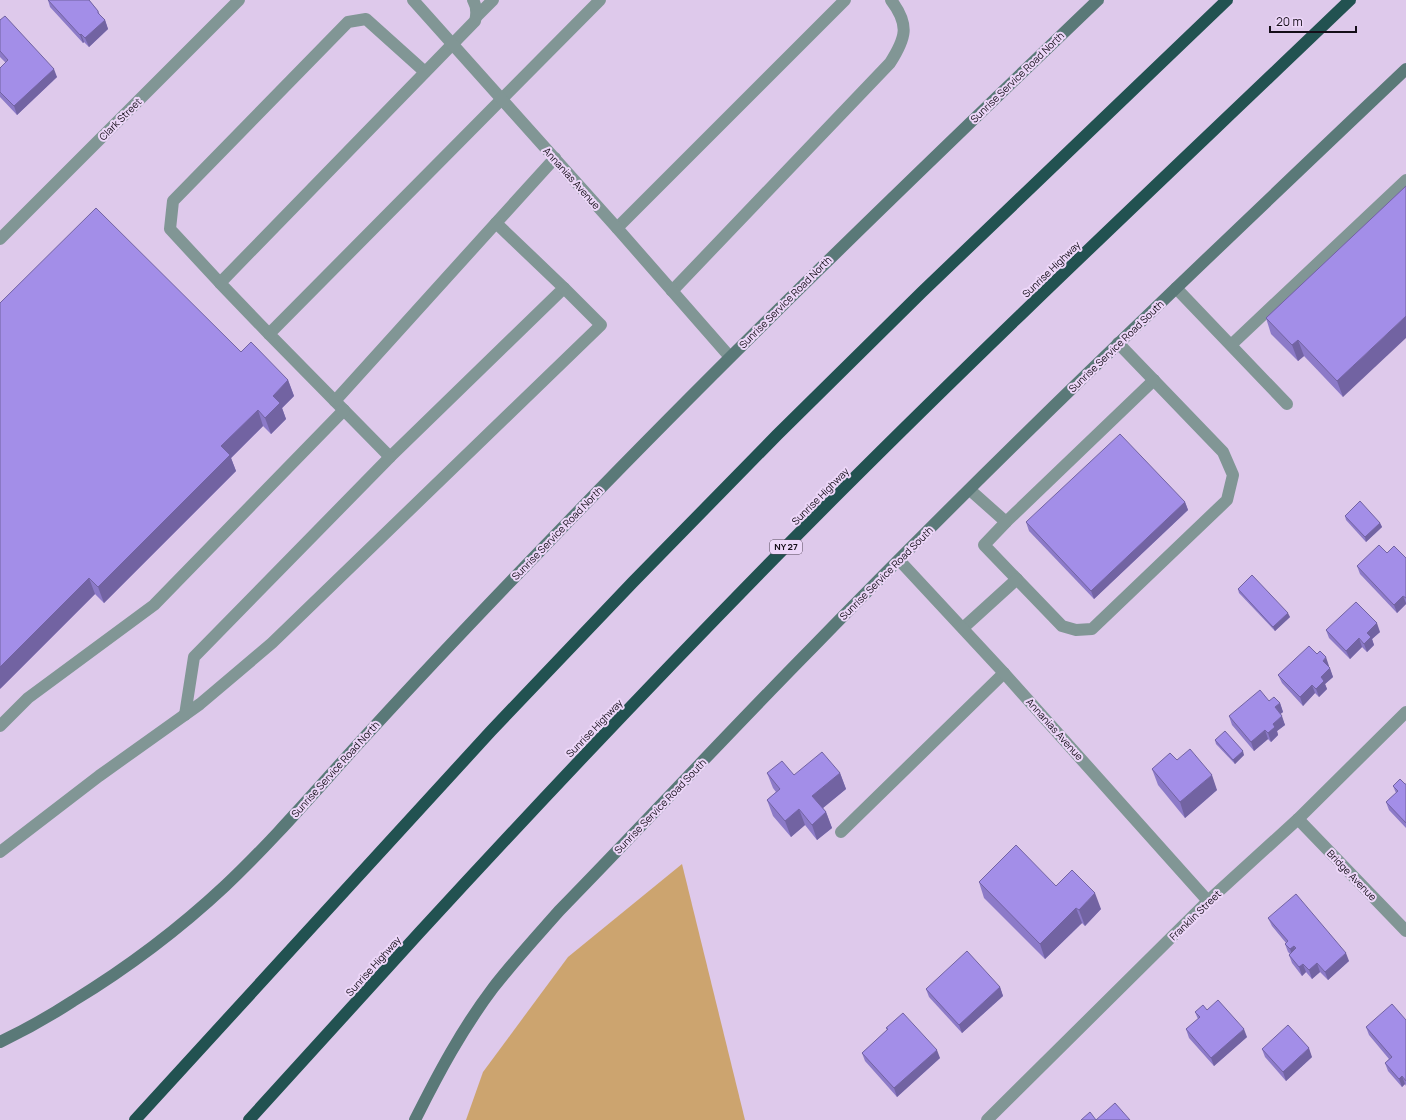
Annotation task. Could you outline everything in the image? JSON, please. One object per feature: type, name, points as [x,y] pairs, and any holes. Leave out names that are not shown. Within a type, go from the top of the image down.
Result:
[{"type":"highway","points":[[135,1120],[481,742],[639,577],[772,441],[922,292],[1227,0]]},
{"type":"highway","name":"Sunrise Highway","points":[[249,1120],[418,933],[553,789],[700,635],[839,493],[1002,333],[1350,0]]},
{"type":"main road","name":"Sunrise Service Road North","points":[[0,1042],[52,1014],[104,982],[147,951],[226,885],[264,846],[454,640],[614,473],[853,236],[1098,0]]},
{"type":"main road","name":"Sunrise Service Road South","points":[[415,1120],[437,1076],[462,1034],[493,989],[526,948],[559,911],[807,652],[899,560],[1118,343],[1406,69]]},
{"type":"street","name":"Clark Street","points":[[0,238],[239,0]]},
{"type":"street","name":"Annanias Avenue","points":[[413,0],[555,158],[730,357]]},
{"type":"street","points":[[473,0],[477,16]]},
{"type":"street","points":[[220,283],[453,44],[475,21],[477,16],[492,0]]},
{"type":"street","points":[[269,334],[600,0]]},
{"type":"street","points":[[617,228],[845,0]]},
{"type":"street","points":[[672,291],[890,63],[903,39],[904,28],[903,17],[891,0]]},
{"type":"street","points":[[390,457],[220,283],[170,228],[173,201],[348,22],[366,19],[425,72]]},
{"type":"street","points":[[335,402],[555,158]]},
{"type":"street","points":[[1231,345],[1406,180]]},
{"type":"street","points":[[0,852],[99,776],[200,704],[272,643],[602,324],[496,223]]},
{"type":"street","points":[[185,715],[194,658],[390,457],[564,288]]},
{"type":"street","points":[[1176,288],[1288,404]]},
{"type":"street","points":[[1118,343],[1154,380],[1223,452],[1233,475],[1227,500],[1092,629],[1076,630],[1062,626],[984,545],[1154,380]]},
{"type":"street","points":[[0,726],[28,698],[154,605],[344,410]]},
{"type":"street","points":[[970,490],[1006,522]]},
{"type":"street","name":"Annanias Avenue","points":[[899,560],[1004,673],[1208,901]]},
{"type":"street","points":[[963,628],[1017,579]]},
{"type":"street","points":[[841,832],[1004,673]]},
{"type":"street","name":"Franklin Street","points":[[987,1120],[1208,901],[1298,819],[1406,712]]},
{"type":"street","name":"Bridge Avenue","points":[[1298,819],[1406,931]]},
{"type":"shaded area","points":[[682,864],[745,1120],[466,1120],[483,1072],[568,957]]},
{"type":"building","points":[[48,0],[89,0],[105,20],[85,38],[81,34],[80,35]]},
{"type":"building","points":[[5,16],[54,69],[14,106],[0,92],[0,68],[8,60],[0,51],[0,20]]},
{"type":"building","points":[[1406,186],[1406,316],[1337,381],[1298,340],[1292,345],[1266,318]]},
{"type":"building","points":[[96,208],[241,352],[251,342],[288,380],[273,396],[280,403],[265,418],[258,410],[221,446],[230,455],[98,587],[89,578],[0,667],[0,303]]},
{"type":"building","points":[[1120,434],[1185,502],[1091,591],[1026,522]]},
{"type":"building","points":[[1360,501],[1380,523],[1365,537],[1345,516]]},
{"type":"building","points":[[1379,545],[1387,553],[1394,546],[1406,558],[1406,598],[1403,596],[1394,605],[1357,566]]},
{"type":"building","points":[[1252,575],[1288,613],[1273,627],[1238,589]]},
{"type":"building","points":[[1356,602],[1377,623],[1367,633],[1371,637],[1364,644],[1359,638],[1346,651],[1326,630]]},
{"type":"building","points":[[1309,646],[1317,654],[1320,651],[1326,657],[1323,661],[1330,668],[1321,677],[1324,681],[1316,689],[1312,685],[1300,697],[1278,675]]},
{"type":"building","points":[[1260,690],[1269,701],[1274,697],[1280,703],[1275,707],[1282,716],[1273,724],[1275,727],[1268,733],[1265,730],[1251,742],[1229,716]]},
{"type":"building","points":[[1225,731],[1243,751],[1233,760],[1215,740]]},
{"type":"building","points":[[1190,749],[1212,775],[1180,802],[1152,769],[1170,753],[1177,760]]},
{"type":"building","points":[[822,752],[840,773],[812,796],[826,812],[812,825],[799,809],[785,821],[767,800],[780,789],[767,773],[782,761],[794,775]]},
{"type":"building","points":[[1400,779],[1406,784],[1406,823],[1386,802],[1398,791],[1393,786]]},
{"type":"building","points":[[1016,845],[1056,886],[1072,870],[1095,893],[1079,910],[1076,908],[1040,944],[979,882]]},
{"type":"building","points":[[1296,894],[1346,953],[1325,972],[1317,963],[1309,970],[1303,964],[1299,967],[1289,955],[1296,948],[1294,946],[1290,949],[1285,944],[1288,941],[1268,918]]},
{"type":"building","points":[[967,951],[1000,987],[959,1025],[926,989]]},
{"type":"building","points":[[1218,1000],[1244,1029],[1211,1058],[1186,1029],[1200,1017],[1195,1012],[1203,1005],[1207,1010]]},
{"type":"building","points":[[1392,1004],[1406,1020],[1406,1081],[1402,1076],[1399,1079],[1385,1063],[1392,1057],[1366,1027]]},
{"type":"building","points":[[903,1013],[937,1050],[894,1088],[862,1053]]},
{"type":"building","points":[[1288,1025],[1309,1048],[1283,1072],[1262,1049]]},
{"type":"building","points":[[1115,1103],[1130,1120],[1096,1120]]},
{"type":"building","points":[[1090,1112],[1096,1120],[1081,1120]]}]
